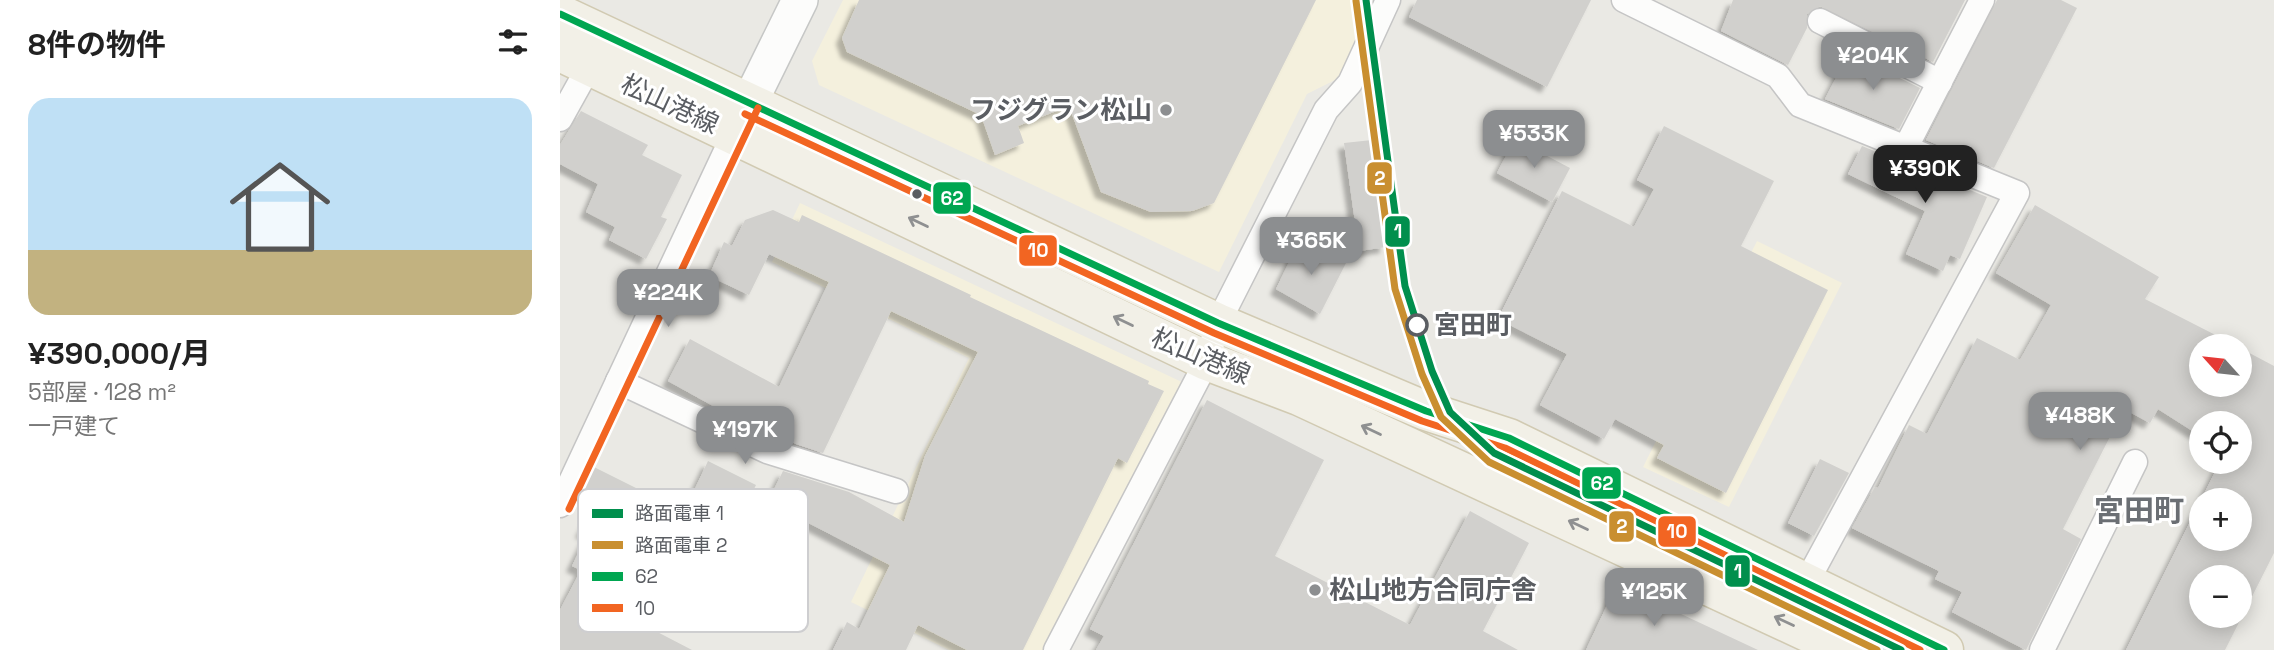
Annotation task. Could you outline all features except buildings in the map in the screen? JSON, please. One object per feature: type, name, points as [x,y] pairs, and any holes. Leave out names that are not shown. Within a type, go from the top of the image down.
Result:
[{"type":"main road","name":"松山港線","points":[[560,15],[741,119],[1206,361],[1299,396],[1846,650]]},
{"type":"main road","name":"松山港線","points":[[575,58],[741,119],[1426,411],[1509,438],[1944,650]]},
{"type":"street","points":[[560,505],[741,119],[800,0]]},
{"type":"street","points":[[1056,650],[1206,361],[1218,323],[1326,110],[1350,83],[1388,0]]},
{"type":"street","points":[[1624,0],[1779,76],[1800,105],[2017,193],[1807,583]]},
{"type":"street","points":[[1906,147],[1982,0]]},
{"type":"street","points":[[1820,21],[1940,82]]},
{"type":"street","points":[[560,120],[575,58]]},
{"type":"street","points":[[618,381],[767,451],[895,491]]},
{"type":"street","points":[[2042,650],[2135,462]]},
{"type":"shaded area","name":"フジグラン松山","points":[[843,0],[1356,0],[1362,36],[1341,77],[1307,94],[1219,272],[819,85],[812,61]]},
{"type":"shaded area","points":[[800,203],[1184,383],[1046,650],[949,650],[851,602],[969,358],[772,262]]},
{"type":"shaded area","points":[[1757,241],[1842,283],[1729,507],[1643,467]]},
{"type":"tram line","name":"1","points":[[1366,0],[1405,286],[1432,371],[1450,412],[1494,453],[1901,650]]},
{"type":"tram line","name":"2","points":[[1356,1],[1395,289],[1422,374],[1441,417],[1489,462],[1877,650]]},
{"type":"transit line","name":"62","points":[[560,14],[1218,323],[1426,411],[1509,438],[1944,650]]},
{"type":"transit line","name":"10","points":[[578,489],[758,108]]},
{"type":"transit line","name":"10","points":[[745,114],[1214,333],[1422,421],[1505,448],[1920,650]]},
{"type":"transit line","name":"10","points":[[569,509],[578,490]]},
{"type":"place","name":"フジグラン松山","points":[[1166,110]]},
{"type":"place","name":"宮田町","points":[[1417,325]]},
{"type":"place","name":"松山地方合同庁舎","points":[[1315,590]]},
{"type":"district","name":"宮田町","points":[[2139,510]]}]
